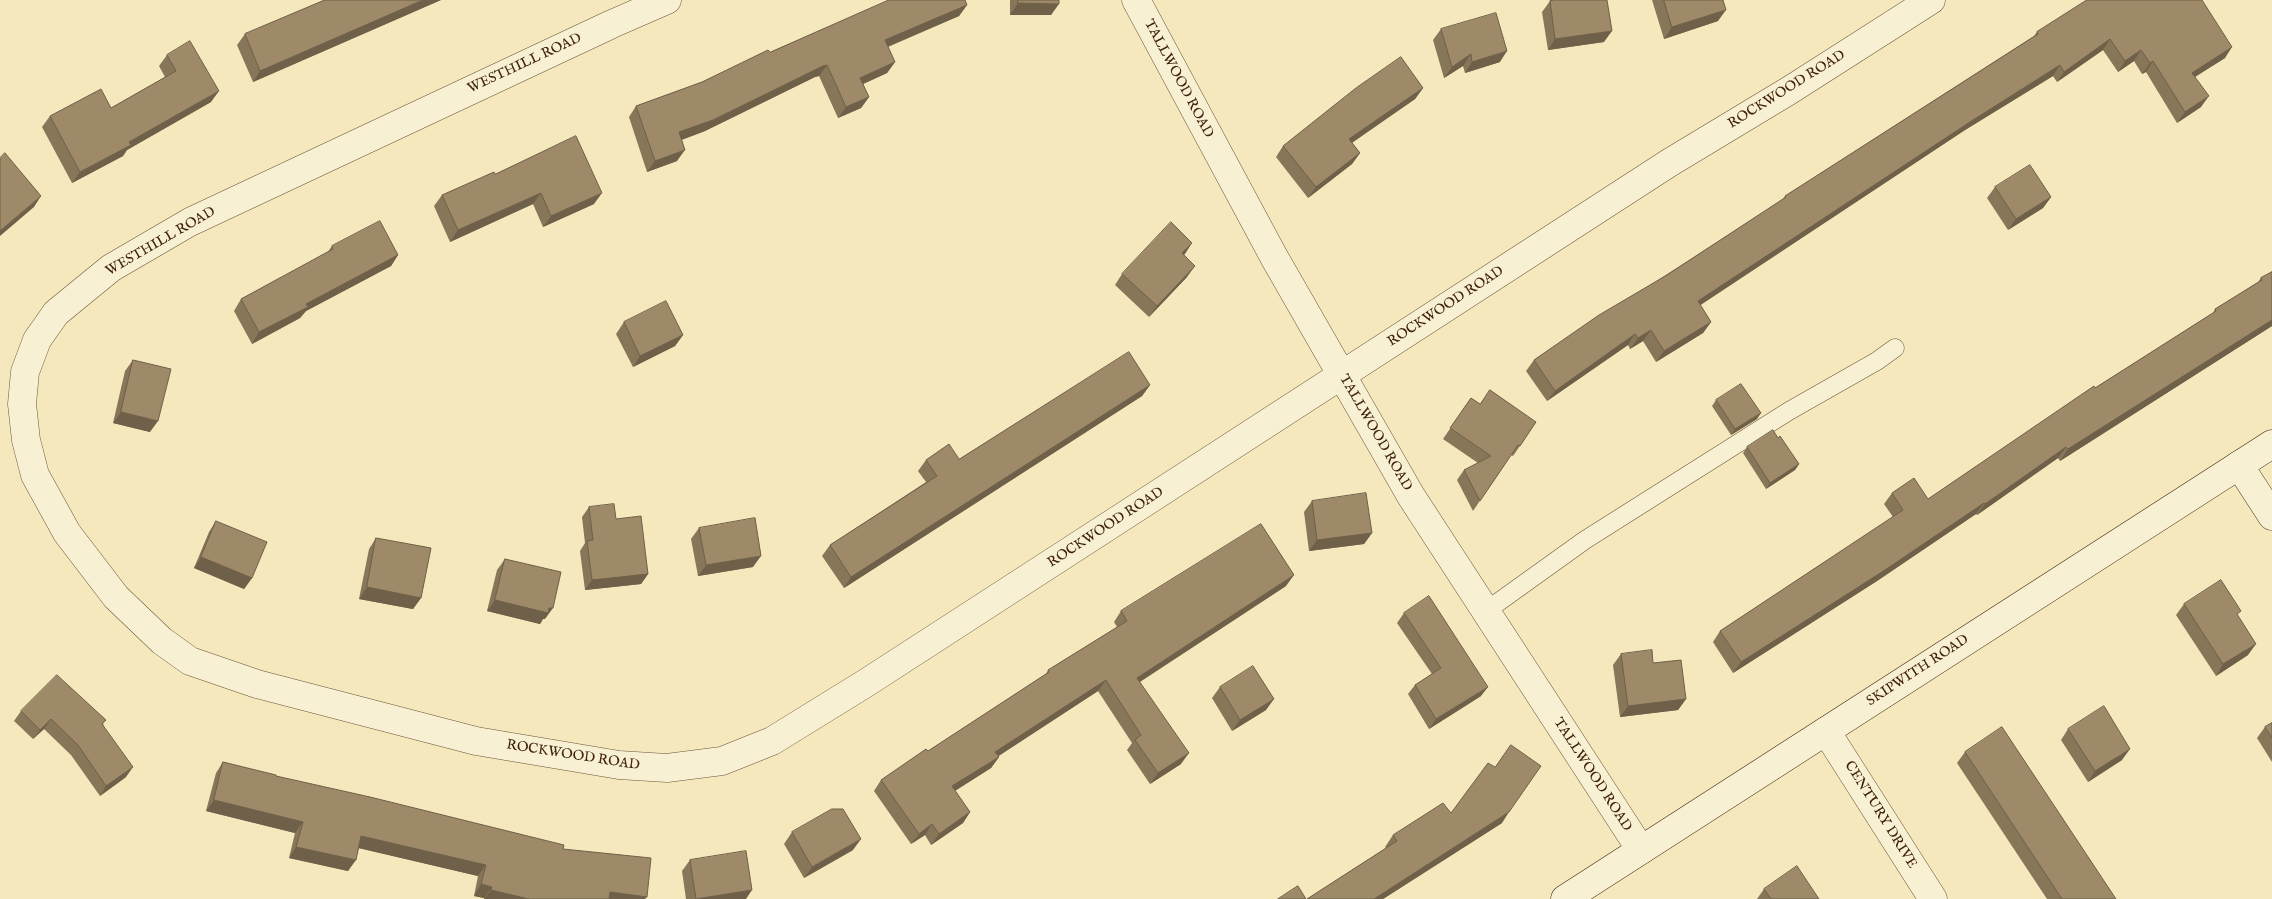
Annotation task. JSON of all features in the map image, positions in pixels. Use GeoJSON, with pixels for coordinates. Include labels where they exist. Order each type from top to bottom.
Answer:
{"type":"FeatureCollection","features":[{"type":"Feature","properties":{"kind":"street","name":"WESTHILL ROAD"},"geometry":{"type":"LineString","coordinates":[[205,667],[190,662],[162,641],[116,597],[67,533],[35,475],[25,431],[22,404],[25,372],[37,340],[56,313],[111,268],[190,222],[667,0]]}},
{"type":"Feature","properties":{"kind":"street","name":"TALLWOOD ROAD"},"geometry":{"type":"LineString","coordinates":[[1136,0],[1274,257],[1412,496],[1641,850]]}},
{"type":"Feature","properties":{"kind":"street","name":"ROCKWOOD ROAD"},"geometry":{"type":"LineString","coordinates":[[205,667],[257,684],[476,741],[619,766],[667,768],[722,761],[772,741],[866,683],[1669,163],[1790,90],[1931,0]]}},
{"type":"Feature","properties":{"kind":"street","name":"SKIPWITH ROAD"},"geometry":{"type":"LineString","coordinates":[[1565,899],[2272,444]]}},
{"type":"Feature","properties":{"kind":"street"},"geometry":{"type":"LineString","coordinates":[[2239,465],[2272,516]]}},
{"type":"Feature","properties":{"kind":"street","name":"CENTURY DRIVE"},"geometry":{"type":"LineString","coordinates":[[1826,731],[1934,899]]}},
{"type":"Feature","properties":{"kind":"lane"},"geometry":{"type":"LineString","coordinates":[[1486,611],[1585,540],[1789,412],[1896,348]]}},
{"type":"Feature","properties":{"kind":"building"},"geometry":{"type":"Polygon","coordinates":[[[325,0],[423,0],[260,71],[245,34],[325,0]]]}},
{"type":"Feature","properties":{"kind":"building"},"geometry":{"type":"Polygon","coordinates":[[[889,0],[965,0],[967,5],[885,40],[895,62],[860,78],[869,97],[846,107],[827,65],[823,66],[713,120],[679,132],[685,150],[655,161],[636,106],[702,82],[768,50],[770,52],[889,0]]]}},
{"type":"Feature","properties":{"kind":"building"},"geometry":{"type":"Polygon","coordinates":[[[1018,0],[1059,0],[1059,4],[1018,3],[1018,0]]]}},
{"type":"Feature","properties":{"kind":"building"},"geometry":{"type":"Polygon","coordinates":[[[1607,0],[1612,31],[1555,39],[1550,1],[1607,0]]]}},
{"type":"Feature","properties":{"kind":"building"},"geometry":{"type":"Polygon","coordinates":[[[1664,0],[1723,0],[1726,10],[1672,27],[1664,0]]]}},
{"type":"Feature","properties":{"kind":"building"},"geometry":{"type":"Polygon","coordinates":[[[2087,0],[2202,0],[2232,47],[2192,73],[2209,96],[2185,112],[2153,61],[2150,63],[2141,50],[2125,61],[2110,39],[2064,72],[2060,65],[1973,120],[1698,301],[1711,322],[1664,351],[1651,330],[1638,338],[1635,334],[1555,391],[1534,360],[1599,315],[1667,275],[1785,196],[2038,34],[2037,32],[2087,0]]]}},
{"type":"Feature","properties":{"kind":"building"},"geometry":{"type":"Polygon","coordinates":[[[1496,13],[1507,51],[1472,62],[1471,54],[1452,67],[1441,29],[1496,13]]]}},
{"type":"Feature","properties":{"kind":"building"},"geometry":{"type":"Polygon","coordinates":[[[190,41],[219,91],[129,142],[131,145],[80,172],[50,116],[101,89],[111,108],[176,71],[167,55],[190,41]]]}},
{"type":"Feature","properties":{"kind":"building"},"geometry":{"type":"Polygon","coordinates":[[[1401,57],[1423,88],[1349,139],[1360,153],[1316,187],[1283,146],[1356,88],[1401,57]]]}},
{"type":"Feature","properties":{"kind":"building"},"geometry":{"type":"Polygon","coordinates":[[[576,136],[602,193],[551,216],[541,193],[458,230],[442,195],[494,172],[495,174],[576,136]]]}},
{"type":"Feature","properties":{"kind":"building"},"geometry":{"type":"Polygon","coordinates":[[[5,153],[41,196],[0,231],[0,158],[5,153]]]}},
{"type":"Feature","properties":{"kind":"building"},"geometry":{"type":"Polygon","coordinates":[[[2030,165],[2051,197],[2016,219],[1995,187],[2030,165]]]}},
{"type":"Feature","properties":{"kind":"building"},"geometry":{"type":"Polygon","coordinates":[[[380,221],[398,255],[306,304],[308,307],[259,332],[241,299],[333,249],[332,246],[380,221]]]}},
{"type":"Feature","properties":{"kind":"building"},"geometry":{"type":"Polygon","coordinates":[[[1171,222],[1192,243],[1182,253],[1195,266],[1157,306],[1122,274],[1171,222]]]}},
{"type":"Feature","properties":{"kind":"building"},"geometry":{"type":"Polygon","coordinates":[[[2272,272],[2272,320],[2068,449],[2066,447],[1985,504],[1741,662],[1720,631],[1903,510],[1892,493],[1914,478],[1928,499],[2094,386],[2095,388],[2216,311],[2215,309],[2272,272]]]}},
{"type":"Feature","properties":{"kind":"building"},"geometry":{"type":"Polygon","coordinates":[[[666,301],[683,335],[640,356],[624,322],[666,301]]]}},
{"type":"Feature","properties":{"kind":"building"},"geometry":{"type":"Polygon","coordinates":[[[1129,352],[1150,385],[851,577],[830,545],[937,476],[926,460],[949,444],[959,459],[1129,352]]]}},
{"type":"Feature","properties":{"kind":"building"},"geometry":{"type":"Polygon","coordinates":[[[133,360],[171,369],[158,421],[121,412],[133,360]]]}},
{"type":"Feature","properties":{"kind":"building"},"geometry":{"type":"Polygon","coordinates":[[[1741,384],[1761,413],[1735,429],[1716,400],[1741,384]]]}},
{"type":"Feature","properties":{"kind":"building"},"geometry":{"type":"Polygon","coordinates":[[[1490,390],[1536,422],[1480,501],[1464,470],[1491,456],[1450,428],[1471,398],[1480,404],[1490,390]]]}},
{"type":"Feature","properties":{"kind":"building"},"geometry":{"type":"Polygon","coordinates":[[[1773,430],[1778,438],[1780,436],[1799,464],[1770,483],[1747,447],[1773,430]]]}},
{"type":"Feature","properties":{"kind":"building"},"geometry":{"type":"Polygon","coordinates":[[[1366,493],[1372,533],[1317,540],[1312,501],[1366,493]]]}},
{"type":"Feature","properties":{"kind":"building"},"geometry":{"type":"Polygon","coordinates":[[[614,504],[616,519],[641,516],[648,574],[592,580],[587,541],[593,540],[589,507],[614,504]]]}},
{"type":"Feature","properties":{"kind":"building"},"geometry":{"type":"Polygon","coordinates":[[[755,518],[761,556],[706,565],[699,528],[755,518]]]}},
{"type":"Feature","properties":{"kind":"building"},"geometry":{"type":"Polygon","coordinates":[[[216,521],[267,542],[252,578],[201,557],[216,521]]]}},
{"type":"Feature","properties":{"kind":"building"},"geometry":{"type":"Polygon","coordinates":[[[1261,524],[1294,575],[1137,678],[1189,753],[1158,773],[1135,740],[1141,735],[1106,680],[995,752],[999,757],[952,786],[970,812],[939,834],[932,824],[919,834],[881,780],[926,749],[928,751],[1049,672],[1048,670],[1127,621],[1121,611],[1261,524]]]}},
{"type":"Feature","properties":{"kind":"building"},"geometry":{"type":"Polygon","coordinates":[[[376,538],[431,548],[421,598],[367,587],[376,538]]]}},
{"type":"Feature","properties":{"kind":"building"},"geometry":{"type":"Polygon","coordinates":[[[505,559],[561,572],[553,608],[549,608],[548,613],[495,600],[505,559]]]}},
{"type":"Feature","properties":{"kind":"building"},"geometry":{"type":"Polygon","coordinates":[[[2221,580],[2241,611],[2237,614],[2256,644],[2223,664],[2184,604],[2221,580]]]}},
{"type":"Feature","properties":{"kind":"building"},"geometry":{"type":"Polygon","coordinates":[[[1429,596],[1488,687],[1436,719],[1415,685],[1441,668],[1404,613],[1429,596]]]}},
{"type":"Feature","properties":{"kind":"building"},"geometry":{"type":"Polygon","coordinates":[[[1652,650],[1653,663],[1681,660],[1686,699],[1628,706],[1621,654],[1652,650]]]}},
{"type":"Feature","properties":{"kind":"building"},"geometry":{"type":"Polygon","coordinates":[[[1253,666],[1274,699],[1240,720],[1220,687],[1253,666]]]}},
{"type":"Feature","properties":{"kind":"building"},"geometry":{"type":"Polygon","coordinates":[[[57,675],[106,720],[102,724],[133,767],[106,786],[78,745],[51,719],[40,730],[21,711],[57,675]]]}},
{"type":"Feature","properties":{"kind":"building"},"geometry":{"type":"Polygon","coordinates":[[[2104,706],[2130,749],[2095,771],[2068,729],[2104,706]]]}},
{"type":"Feature","properties":{"kind":"building"},"geometry":{"type":"Polygon","coordinates":[[[2272,723],[2272,738],[2265,727],[2272,723]]]}},
{"type":"Feature","properties":{"kind":"building"},"geometry":{"type":"Polygon","coordinates":[[[2002,727],[2116,899],[2062,899],[1965,752],[2002,727]]]}},
{"type":"Feature","properties":{"kind":"building"},"geometry":{"type":"Polygon","coordinates":[[[1511,745],[1541,766],[1509,812],[1374,899],[1307,899],[1397,841],[1393,835],[1443,803],[1451,813],[1488,763],[1495,767],[1511,745]]]}},
{"type":"Feature","properties":{"kind":"building"},"geometry":{"type":"Polygon","coordinates":[[[223,762],[564,845],[563,849],[651,858],[647,897],[610,892],[609,899],[529,899],[491,890],[492,887],[481,884],[486,865],[361,836],[356,860],[296,847],[303,822],[214,800],[223,762]]]}},
{"type":"Feature","properties":{"kind":"building"},"geometry":{"type":"Polygon","coordinates":[[[832,809],[843,809],[861,839],[812,867],[792,832],[832,809]]]}},
{"type":"Feature","properties":{"kind":"building"},"geometry":{"type":"Polygon","coordinates":[[[746,851],[752,890],[696,899],[690,860],[746,851]]]}},
{"type":"Feature","properties":{"kind":"building"},"geometry":{"type":"Polygon","coordinates":[[[1797,866],[1819,899],[1771,899],[1764,889],[1797,866]]]}},
{"type":"Feature","properties":{"kind":"building"},"geometry":{"type":"Polygon","coordinates":[[[1298,886],[1306,899],[1278,899],[1298,886]]]}}]}
